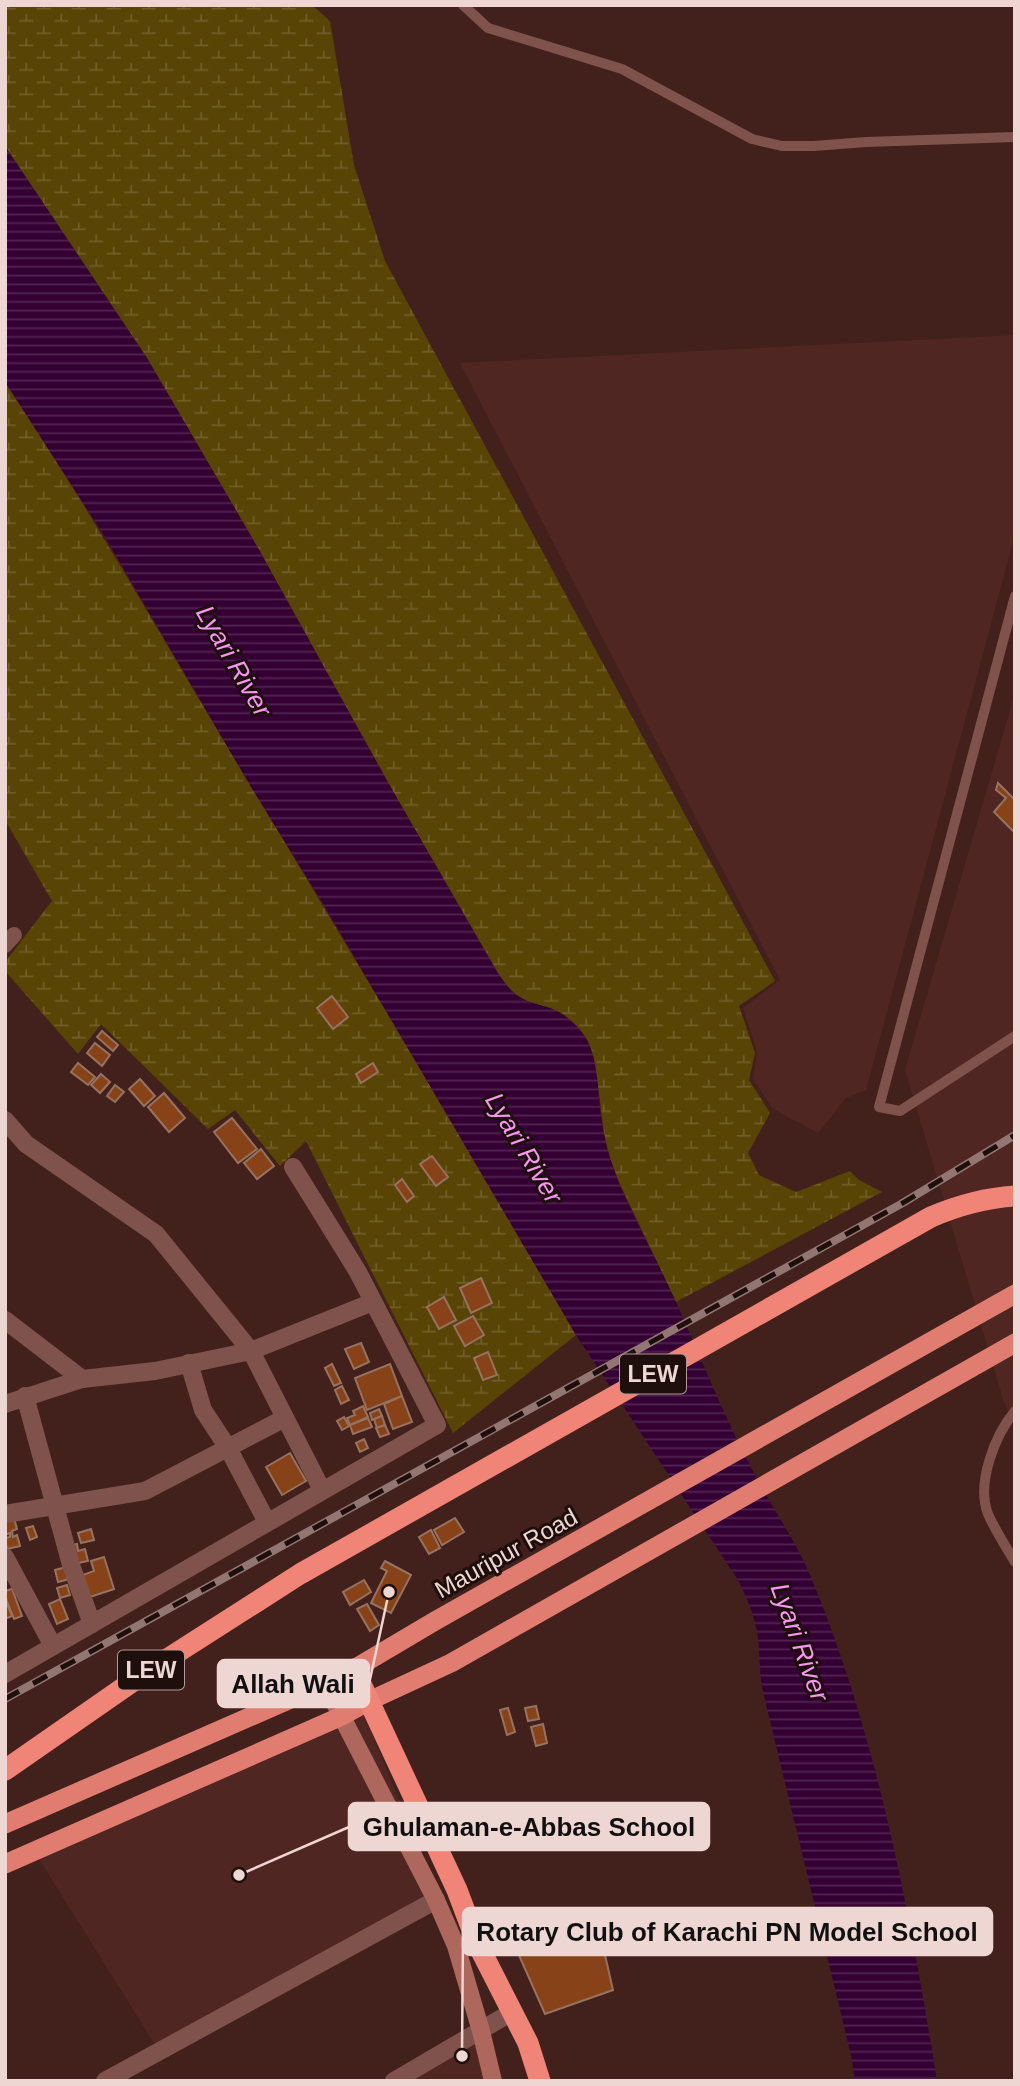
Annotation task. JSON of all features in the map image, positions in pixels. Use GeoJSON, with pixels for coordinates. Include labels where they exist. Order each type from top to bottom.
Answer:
{"type":"FeatureCollection","features":[{"type":"Feature","properties":{"kind":"highway","name":"LEW"},"geometry":{"type":"LineString","coordinates":[[5,1769],[139,1677],[300,1574],[931,1217],[959,1205],[989,1197],[1015,1196]]}},
{"type":"Feature","properties":{"kind":"highway","name":"Mauripur Road"},"geometry":{"type":"LineString","coordinates":[[5,1824],[354,1669],[1015,1294]]}},
{"type":"Feature","properties":{"kind":"highway"},"geometry":{"type":"LineString","coordinates":[[5,1864],[342,1716],[451,1663],[1014,1343]]}},
{"type":"Feature","properties":{"kind":"highway"},"geometry":{"type":"LineString","coordinates":[[354,1669],[457,1890],[477,1943],[528,2043],[540,2081]]}},
{"type":"Feature","properties":{"kind":"main road"},"geometry":{"type":"LineString","coordinates":[[325,1684],[436,1900],[456,1945],[493,2081]]}},
{"type":"Feature","properties":{"kind":"street"},"geometry":{"type":"LineString","coordinates":[[5,1120],[26,1144],[156,1234],[251,1351],[321,1490]]}},
{"type":"Feature","properties":{"kind":"street"},"geometry":{"type":"LineString","coordinates":[[5,1674],[437,1425],[358,1272],[293,1167]]}},
{"type":"Feature","properties":{"kind":"street"},"geometry":{"type":"LineString","coordinates":[[5,1405],[25,1396],[82,1379],[155,1371],[251,1351],[373,1302]]}},
{"type":"Feature","properties":{"kind":"street"},"geometry":{"type":"LineString","coordinates":[[5,1320],[82,1379]]}},
{"type":"Feature","properties":{"kind":"street"},"geometry":{"type":"LineString","coordinates":[[189,1363],[203,1410],[228,1448],[267,1522]]}},
{"type":"Feature","properties":{"kind":"street"},"geometry":{"type":"LineString","coordinates":[[25,1396],[71,1565],[92,1623]]}},
{"type":"Feature","properties":{"kind":"street"},"geometry":{"type":"LineString","coordinates":[[5,1514],[145,1492],[285,1418]]}},
{"type":"Feature","properties":{"kind":"street"},"geometry":{"type":"LineString","coordinates":[[5,1557],[53,1646]]}},
{"type":"Feature","properties":{"kind":"street"},"geometry":{"type":"LineString","coordinates":[[104,2081],[436,1900]]}},
{"type":"Feature","properties":{"kind":"street"},"geometry":{"type":"LineString","coordinates":[[394,2081],[512,2012]]}},
{"type":"Feature","properties":{"kind":"lane"},"geometry":{"type":"LineString","coordinates":[[463,5],[488,28],[622,69],[752,139],[782,146],[814,146],[1015,137]]}},
{"type":"Feature","properties":{"kind":"lane"},"geometry":{"type":"LineString","coordinates":[[1015,596],[879,1107],[900,1111],[1015,1036]]}},
{"type":"Feature","properties":{"kind":"lane"},"geometry":{"type":"LineString","coordinates":[[1015,1411],[995,1444],[984,1477],[987,1512],[1015,1562]]}},
{"type":"Feature","properties":{"kind":"shaded area"},"geometry":{"type":"Polygon","coordinates":[[[1015,335],[1015,534],[866,1090],[846,1098],[818,1133],[773,1109],[753,1079],[757,1051],[743,1008],[780,980],[460,363],[1015,335]]]}},
{"type":"Feature","properties":{"kind":"shaded area"},"geometry":{"type":"Polygon","coordinates":[[[1015,693],[1015,1425],[1004,1402],[905,1070],[1015,693]]]}},
{"type":"Feature","properties":{"kind":"shaded area"},"geometry":{"type":"Polygon","coordinates":[[[364,1714],[439,1898],[159,2051],[34,1851],[364,1714]]]}},
{"type":"Feature","properties":{"kind":"shaded area"},"geometry":{"type":"Polygon","coordinates":[[[481,2031],[493,2081],[394,2081],[481,2031]]]}},
{"type":"Feature","properties":{"kind":"green space"},"geometry":{"type":"Polygon","coordinates":[[[5,5],[312,5],[330,21],[354,165],[385,261],[775,981],[739,1006],[755,1053],[749,1080],[770,1113],[748,1153],[759,1175],[796,1192],[850,1171],[859,1180],[882,1192],[676,1302],[619,1182],[606,1148],[597,1078],[522,999],[510,990],[499,975],[258,548],[147,358],[5,146],[5,5]]]}},
{"type":"Feature","properties":{"kind":"green space"},"geometry":{"type":"Polygon","coordinates":[[[5,382],[131,583],[576,1335],[453,1433],[306,1141],[280,1166],[235,1110],[208,1129],[101,1024],[78,1054],[5,971],[5,962],[52,901],[5,820],[5,382]]]}},
{"type":"Feature","properties":{"kind":"water","name":"Lyari River"},"geometry":{"type":"Polygon","coordinates":[[[5,146],[147,358],[258,548],[499,975],[520,997],[565,1016],[579,1029],[589,1044],[596,1069],[604,1133],[618,1181],[744,1454],[807,1568],[836,1642],[874,1765],[889,1828],[937,2081],[855,2081],[763,1692],[757,1630],[738,1580],[576,1335],[105,537],[5,382],[5,146]]]}},
{"type":"Feature","properties":{"kind":"building"},"geometry":{"type":"Polygon","coordinates":[[[998,783],[1015,800],[1015,833],[994,812],[1006,798],[996,790],[998,783]]]}},
{"type":"Feature","properties":{"kind":"building"},"geometry":{"type":"Polygon","coordinates":[[[332,996],[348,1017],[333,1029],[317,1008],[332,996]]]}},
{"type":"Feature","properties":{"kind":"building"},"geometry":{"type":"Polygon","coordinates":[[[102,1031],[118,1045],[113,1051],[97,1037],[102,1031]]]}},
{"type":"Feature","properties":{"kind":"building"},"geometry":{"type":"Polygon","coordinates":[[[95,1043],[110,1055],[102,1066],[87,1053],[95,1043]]]}},
{"type":"Feature","properties":{"kind":"building"},"geometry":{"type":"Polygon","coordinates":[[[78,1063],[95,1077],[88,1085],[71,1072],[78,1063]]]}},
{"type":"Feature","properties":{"kind":"building"},"geometry":{"type":"Polygon","coordinates":[[[373,1063],[378,1072],[361,1083],[356,1074],[373,1063]]]}},
{"type":"Feature","properties":{"kind":"building"},"geometry":{"type":"Polygon","coordinates":[[[101,1074],[110,1082],[100,1093],[91,1085],[101,1074]]]}},
{"type":"Feature","properties":{"kind":"building"},"geometry":{"type":"Polygon","coordinates":[[[140,1079],[155,1096],[144,1106],[129,1089],[140,1079]]]}},
{"type":"Feature","properties":{"kind":"building"},"geometry":{"type":"Polygon","coordinates":[[[115,1085],[124,1092],[115,1102],[107,1096],[115,1085]]]}},
{"type":"Feature","properties":{"kind":"building"},"geometry":{"type":"Polygon","coordinates":[[[164,1093],[185,1118],[169,1132],[148,1107],[164,1093]]]}},
{"type":"Feature","properties":{"kind":"building"},"geometry":{"type":"Polygon","coordinates":[[[232,1118],[257,1149],[238,1163],[214,1132],[232,1118]]]}},
{"type":"Feature","properties":{"kind":"building"},"geometry":{"type":"Polygon","coordinates":[[[261,1149],[274,1166],[257,1179],[244,1163],[261,1149]]]}},
{"type":"Feature","properties":{"kind":"building"},"geometry":{"type":"Polygon","coordinates":[[[432,1156],[448,1177],[436,1186],[420,1164],[432,1156]]]}},
{"type":"Feature","properties":{"kind":"building"},"geometry":{"type":"Polygon","coordinates":[[[402,1179],[414,1196],[407,1202],[395,1185],[402,1179]]]}},
{"type":"Feature","properties":{"kind":"building"},"geometry":{"type":"Polygon","coordinates":[[[481,1278],[492,1303],[471,1313],[460,1288],[481,1278]]]}},
{"type":"Feature","properties":{"kind":"building"},"geometry":{"type":"Polygon","coordinates":[[[444,1297],[456,1320],[439,1329],[427,1307],[444,1297]]]}},
{"type":"Feature","properties":{"kind":"building"},"geometry":{"type":"Polygon","coordinates":[[[473,1316],[484,1335],[465,1346],[454,1326],[473,1316]]]}},
{"type":"Feature","properties":{"kind":"building"},"geometry":{"type":"Polygon","coordinates":[[[361,1343],[369,1362],[354,1369],[345,1349],[361,1343]]]}},
{"type":"Feature","properties":{"kind":"building"},"geometry":{"type":"Polygon","coordinates":[[[488,1352],[497,1375],[483,1380],[474,1358],[488,1352]]]}},
{"type":"Feature","properties":{"kind":"building"},"geometry":{"type":"Polygon","coordinates":[[[332,1364],[341,1383],[334,1386],[325,1368],[332,1364]]]}},
{"type":"Feature","properties":{"kind":"building"},"geometry":{"type":"Polygon","coordinates":[[[390,1364],[402,1396],[367,1410],[355,1378],[390,1364]]]}},
{"type":"Feature","properties":{"kind":"building"},"geometry":{"type":"Polygon","coordinates":[[[342,1386],[349,1400],[341,1404],[335,1390],[342,1386]]]}},
{"type":"Feature","properties":{"kind":"building"},"geometry":{"type":"Polygon","coordinates":[[[402,1396],[412,1422],[393,1429],[384,1404],[402,1396]]]}},
{"type":"Feature","properties":{"kind":"building"},"geometry":{"type":"Polygon","coordinates":[[[363,1406],[368,1417],[350,1425],[347,1418],[355,1415],[353,1411],[363,1406]]]}},
{"type":"Feature","properties":{"kind":"building"},"geometry":{"type":"Polygon","coordinates":[[[379,1409],[382,1416],[372,1420],[370,1413],[379,1409]]]}},
{"type":"Feature","properties":{"kind":"building"},"geometry":{"type":"Polygon","coordinates":[[[382,1416],[385,1425],[377,1428],[374,1419],[382,1416]]]}},
{"type":"Feature","properties":{"kind":"building"},"geometry":{"type":"Polygon","coordinates":[[[344,1417],[349,1426],[342,1430],[337,1421],[344,1417]]]}},
{"type":"Feature","properties":{"kind":"building"},"geometry":{"type":"Polygon","coordinates":[[[368,1418],[372,1427],[353,1434],[350,1425],[368,1418]]]}},
{"type":"Feature","properties":{"kind":"building"},"geometry":{"type":"Polygon","coordinates":[[[385,1425],[389,1434],[380,1437],[376,1428],[385,1425]]]}},
{"type":"Feature","properties":{"kind":"building"},"geometry":{"type":"Polygon","coordinates":[[[364,1439],[368,1448],[360,1452],[356,1443],[364,1439]]]}},
{"type":"Feature","properties":{"kind":"building"},"geometry":{"type":"Polygon","coordinates":[[[290,1453],[306,1481],[282,1495],[266,1467],[290,1453]]]}},
{"type":"Feature","properties":{"kind":"building"},"geometry":{"type":"Polygon","coordinates":[[[14,1518],[17,1529],[12,1531],[13,1537],[17,1535],[20,1546],[7,1549],[5,1538],[10,1537],[10,1533],[5,1535],[5,1520],[14,1518]]]}},
{"type":"Feature","properties":{"kind":"building"},"geometry":{"type":"Polygon","coordinates":[[[455,1518],[464,1532],[442,1545],[434,1530],[455,1518]]]}},
{"type":"Feature","properties":{"kind":"building"},"geometry":{"type":"Polygon","coordinates":[[[33,1526],[37,1537],[30,1540],[26,1528],[33,1526]]]}},
{"type":"Feature","properties":{"kind":"building"},"geometry":{"type":"Polygon","coordinates":[[[91,1529],[94,1540],[81,1543],[78,1533],[91,1529]]]}},
{"type":"Feature","properties":{"kind":"building"},"geometry":{"type":"Polygon","coordinates":[[[431,1530],[440,1548],[429,1554],[419,1537],[431,1530]]]}},
{"type":"Feature","properties":{"kind":"building"},"geometry":{"type":"Polygon","coordinates":[[[77,1544],[78,1551],[85,1549],[88,1561],[73,1564],[73,1545],[77,1544]]]}},
{"type":"Feature","properties":{"kind":"building"},"geometry":{"type":"Polygon","coordinates":[[[104,1557],[114,1589],[87,1598],[80,1576],[94,1571],[91,1561],[104,1557]]]}},
{"type":"Feature","properties":{"kind":"building"},"geometry":{"type":"Polygon","coordinates":[[[385,1561],[411,1575],[391,1613],[371,1603],[387,1571],[381,1568],[385,1561]]]}},
{"type":"Feature","properties":{"kind":"building"},"geometry":{"type":"Polygon","coordinates":[[[70,1566],[73,1578],[58,1582],[55,1570],[70,1566]]]}},
{"type":"Feature","properties":{"kind":"building"},"geometry":{"type":"Polygon","coordinates":[[[364,1580],[371,1592],[350,1605],[343,1592],[364,1580]]]}},
{"type":"Feature","properties":{"kind":"building"},"geometry":{"type":"Polygon","coordinates":[[[67,1585],[70,1595],[60,1598],[57,1588],[67,1585]]]}},
{"type":"Feature","properties":{"kind":"building"},"geometry":{"type":"Polygon","coordinates":[[[12,1589],[22,1616],[14,1619],[5,1596],[5,1591],[12,1589]]]}},
{"type":"Feature","properties":{"kind":"building"},"geometry":{"type":"Polygon","coordinates":[[[5,1599],[12,1616],[5,1619],[5,1599]]]}},
{"type":"Feature","properties":{"kind":"building"},"geometry":{"type":"Polygon","coordinates":[[[60,1599],[68,1619],[57,1624],[49,1604],[60,1599]]]}},
{"type":"Feature","properties":{"kind":"building"},"geometry":{"type":"Polygon","coordinates":[[[367,1604],[379,1625],[370,1631],[357,1609],[367,1604]]]}},
{"type":"Feature","properties":{"kind":"building"},"geometry":{"type":"Polygon","coordinates":[[[536,1706],[539,1719],[528,1721],[525,1708],[536,1706]]]}},
{"type":"Feature","properties":{"kind":"building"},"geometry":{"type":"Polygon","coordinates":[[[508,1708],[515,1732],[507,1735],[500,1710],[508,1708]]]}},
{"type":"Feature","properties":{"kind":"building"},"geometry":{"type":"Polygon","coordinates":[[[543,1724],[547,1743],[536,1746],[531,1727],[543,1724]]]}},
{"type":"Feature","properties":{"kind":"building"},"geometry":{"type":"Polygon","coordinates":[[[597,1920],[613,1990],[545,2014],[518,1953],[532,1940],[597,1920]]]}},
{"type":"Feature","properties":{"kind":"railway"},"geometry":{"type":"LineString","coordinates":[[5,1699],[901,1204],[1015,1135]]}},
{"type":"Feature","properties":{"kind":"place","name":"Allah Wali"},"geometry":{"type":"Point","coordinates":[389,1592]}},
{"type":"Feature","properties":{"kind":"place","name":"Ghulaman-e-Abbas School"},"geometry":{"type":"Point","coordinates":[239,1875]}},
{"type":"Feature","properties":{"kind":"place","name":"Rotary Club of Karachi PN Model School"},"geometry":{"type":"Point","coordinates":[462,2056]}}]}
